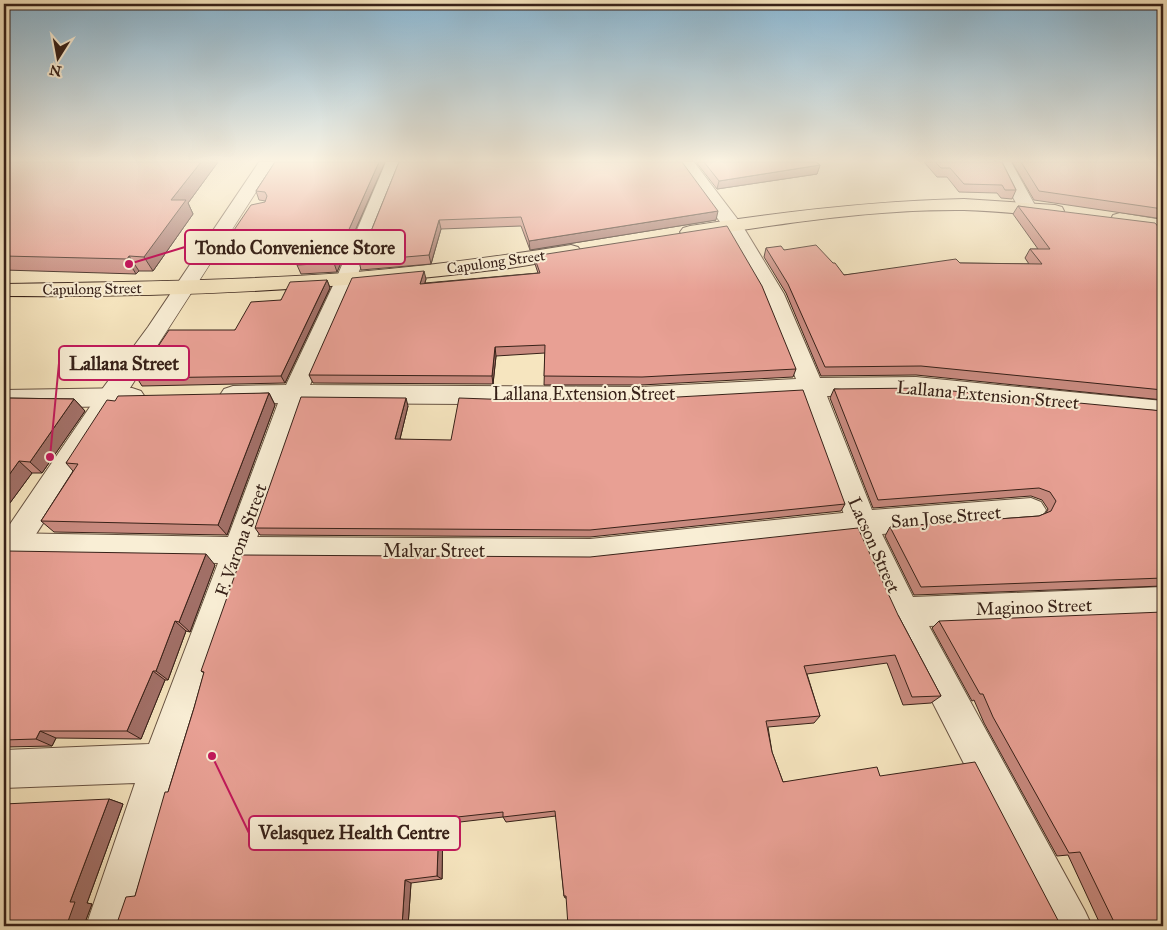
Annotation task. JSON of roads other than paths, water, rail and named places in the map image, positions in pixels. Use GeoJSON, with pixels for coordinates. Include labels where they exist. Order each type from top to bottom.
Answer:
{"type":"FeatureCollection","features":[{"type":"Feature","properties":{"kind":"main road"},"geometry":{"type":"LineString","coordinates":[[674,235],[732,225],[860,209],[909,205]]}},
{"type":"Feature","properties":{"kind":"main road"},"geometry":{"type":"LineString","coordinates":[[998,205],[1072,213]]}},
{"type":"Feature","properties":{"kind":"main road"},"geometry":{"type":"LineString","coordinates":[[1099,216],[1161,228]]}},
{"type":"Feature","properties":{"kind":"main road","name":"Capulong Street"},"geometry":{"type":"LineString","coordinates":[[4,290],[183,288],[346,279],[469,267],[586,249]]}},
{"type":"Feature","properties":{"kind":"street","name":"F. Varona Street"},"geometry":{"type":"LineString","coordinates":[[108,926],[161,763],[294,394],[346,279],[371,205]]}},
{"type":"Feature","properties":{"kind":"street","name":"Lacson Street"},"geometry":{"type":"LineString","coordinates":[[717,205],[732,225],[773,294],[812,387],[862,523],[904,612],[1070,926]]}},
{"type":"Feature","properties":{"kind":"street"},"geometry":{"type":"LineString","coordinates":[[6,550],[156,332],[238,206],[260,206]]}},
{"type":"Feature","properties":{"kind":"street","name":"Lallana Extension Street"},"geometry":{"type":"LineString","coordinates":[[206,396],[294,394],[640,396],[812,387],[916,386],[1163,410]]}},
{"type":"Feature","properties":{"kind":"street"},"geometry":{"type":"LineString","coordinates":[[4,399],[158,397]]}},
{"type":"Feature","properties":{"kind":"street","name":"San Jose Street"},"geometry":{"type":"LineString","coordinates":[[862,523],[1031,510]]}},
{"type":"Feature","properties":{"kind":"street","name":"Malvar Street"},"geometry":{"type":"LineString","coordinates":[[6,550],[590,552],[862,523]]}},
{"type":"Feature","properties":{"kind":"street","name":"Maginoo Street"},"geometry":{"type":"LineString","coordinates":[[904,612],[1163,602]]}},
{"type":"Feature","properties":{"kind":"street"},"geometry":{"type":"LineString","coordinates":[[4,769],[161,763]]}},
{"type":"Feature","properties":{"kind":"place","name":"Tondo Convenience Store"},"geometry":{"type":"Point","coordinates":[129,264]}},
{"type":"Feature","properties":{"kind":"place","name":"Lallana Street"},"geometry":{"type":"Point","coordinates":[50,457]}},
{"type":"Feature","properties":{"kind":"place","name":"Velasquez Health Centre"},"geometry":{"type":"Point","coordinates":[212,756]}}]}
